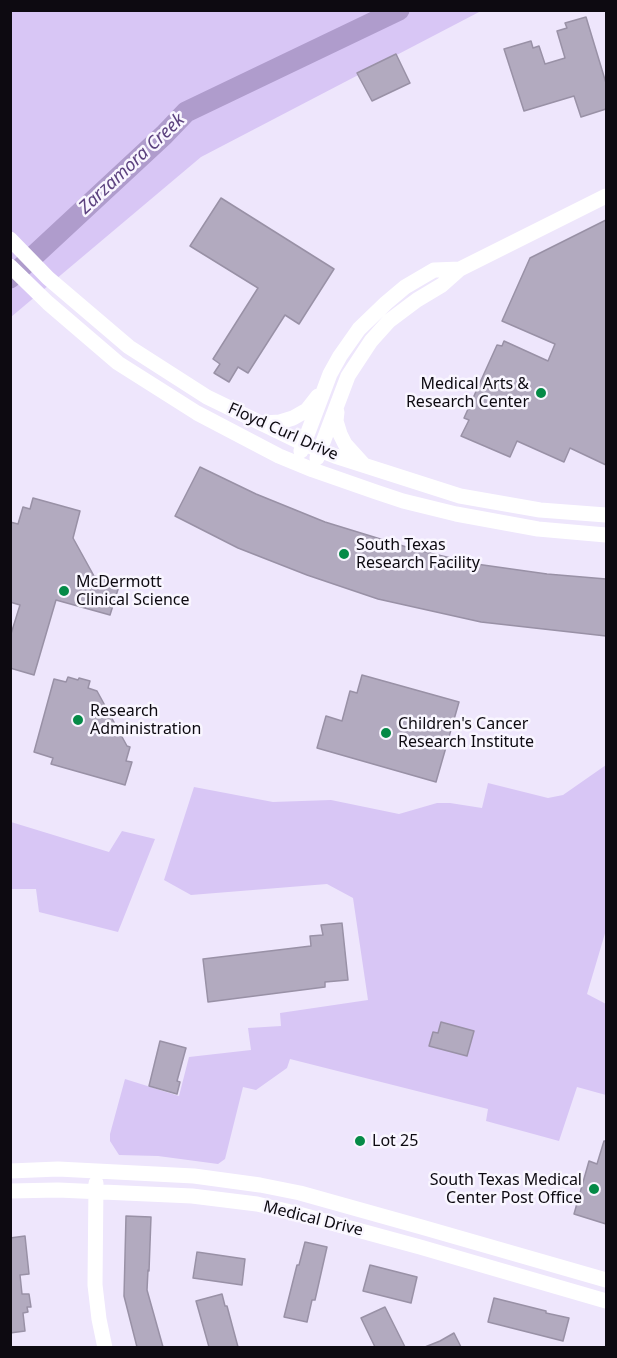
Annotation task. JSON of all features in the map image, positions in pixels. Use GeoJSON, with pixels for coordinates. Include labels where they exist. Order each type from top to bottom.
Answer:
{"type":"FeatureCollection","features":[{"type":"Feature","properties":{"kind":"street"},"geometry":{"type":"LineString","coordinates":[[313,470],[348,376],[382,328],[403,309],[442,285],[460,269],[606,196]]}},
{"type":"Feature","properties":{"kind":"street","name":"Floyd Curl Drive"},"geometry":{"type":"LineString","coordinates":[[13,242],[48,278],[129,347],[207,397],[304,444],[460,496],[540,510],[606,515]]}},
{"type":"Feature","properties":{"kind":"street","name":"Floyd Curl Drive"},"geometry":{"type":"LineString","coordinates":[[10,266],[54,308],[118,363],[197,413],[296,463],[403,501],[456,514],[538,529],[606,535]]}},
{"type":"Feature","properties":{"kind":"street"},"geometry":{"type":"LineString","coordinates":[[296,463],[330,374],[359,329],[405,286],[434,270],[460,269]]}},
{"type":"Feature","properties":{"kind":"street"},"geometry":{"type":"LineString","coordinates":[[54,308],[66,293]]}},
{"type":"Feature","properties":{"kind":"street"},"geometry":{"type":"LineString","coordinates":[[262,423],[280,422],[293,418],[307,410],[326,387]]}},
{"type":"Feature","properties":{"kind":"street"},"geometry":{"type":"LineString","coordinates":[[337,406],[336,421],[340,434],[345,444],[364,465]]}},
{"type":"Feature","properties":{"kind":"street","name":"Medical Drive"},"geometry":{"type":"LineString","coordinates":[[10,1171],[58,1169],[194,1176],[270,1187],[300,1193],[606,1280]]}},
{"type":"Feature","properties":{"kind":"street"},"geometry":{"type":"LineString","coordinates":[[97,1171],[95,1286],[105,1347]]}},
{"type":"Feature","properties":{"kind":"street","name":"Medical Drive"},"geometry":{"type":"LineString","coordinates":[[10,1191],[96,1191],[192,1196],[256,1204],[420,1247],[606,1301]]}},
{"type":"Feature","properties":{"kind":"shaded area"},"geometry":{"type":"Polygon","coordinates":[[[11,11],[481,11],[201,157],[11,317],[11,11]]]}},
{"type":"Feature","properties":{"kind":"shaded area"},"geometry":{"type":"Polygon","coordinates":[[[606,765],[606,930],[587,994],[606,1004],[606,1095],[577,1087],[559,1141],[486,1121],[488,1109],[290,1059],[287,1068],[256,1090],[243,1087],[225,1159],[218,1164],[158,1156],[119,1155],[110,1141],[110,1134],[125,1079],[179,1096],[189,1057],[251,1050],[248,1028],[281,1026],[280,1013],[368,1000],[353,898],[327,884],[191,895],[164,880],[194,787],[273,802],[331,800],[399,814],[437,803],[482,808],[488,783],[548,798],[563,795],[606,765]]]}},
{"type":"Feature","properties":{"kind":"shaded area"},"geometry":{"type":"Polygon","coordinates":[[[11,822],[109,852],[122,831],[155,839],[118,932],[39,912],[36,889],[11,889],[11,822]]]}},
{"type":"Feature","properties":{"kind":"building"},"geometry":{"type":"Polygon","coordinates":[[[586,17],[606,83],[606,109],[581,117],[574,96],[524,111],[504,49],[531,41],[533,48],[539,46],[545,64],[565,58],[557,31],[567,28],[565,23],[586,17]]]}},
{"type":"Feature","properties":{"kind":"building"},"geometry":{"type":"Polygon","coordinates":[[[396,54],[410,83],[372,101],[357,73],[396,54]]]}},
{"type":"Feature","properties":{"kind":"building"},"geometry":{"type":"Polygon","coordinates":[[[221,198],[334,269],[299,324],[285,315],[248,373],[238,367],[229,382],[214,373],[220,364],[213,359],[258,288],[190,246],[221,198]]]}},
{"type":"Feature","properties":{"kind":"building"},"geometry":{"type":"Polygon","coordinates":[[[606,220],[606,465],[570,448],[564,462],[517,441],[510,457],[461,436],[469,420],[464,418],[497,345],[502,346],[504,341],[548,361],[555,344],[502,321],[530,258],[606,220]]]}},
{"type":"Feature","properties":{"kind":"building","name":"South Texas Research Facility"},"geometry":{"type":"Polygon","coordinates":[[[200,467],[256,494],[325,522],[413,549],[476,564],[606,579],[606,636],[481,622],[378,599],[238,548],[175,516],[200,467]]]}},
{"type":"Feature","properties":{"kind":"building","name":"McDermott Clinical Science"},"geometry":{"type":"Polygon","coordinates":[[[33,498],[80,511],[73,538],[94,576],[120,583],[110,615],[56,600],[34,675],[10,668],[10,637],[20,605],[10,602],[10,522],[18,524],[23,507],[30,509],[33,498]]]}},
{"type":"Feature","properties":{"kind":"building","name":"Children's Cancer Research Institute"},"geometry":{"type":"Polygon","coordinates":[[[362,675],[459,702],[436,782],[317,748],[326,716],[342,721],[350,691],[357,693],[362,675]]]}},
{"type":"Feature","properties":{"kind":"building","name":"Research Administration"},"geometry":{"type":"Polygon","coordinates":[[[68,677],[90,681],[88,688],[97,691],[127,746],[130,747],[126,761],[132,762],[125,785],[51,764],[53,758],[34,752],[54,679],[66,682],[68,677]]]}},
{"type":"Feature","properties":{"kind":"building"},"geometry":{"type":"Polygon","coordinates":[[[342,923],[348,980],[325,982],[325,987],[208,1002],[203,959],[311,946],[310,936],[323,935],[321,925],[342,923]]]}},
{"type":"Feature","properties":{"kind":"building"},"geometry":{"type":"Polygon","coordinates":[[[441,1022],[474,1031],[467,1056],[429,1046],[433,1032],[438,1033],[441,1022]]]}},
{"type":"Feature","properties":{"kind":"building"},"geometry":{"type":"Polygon","coordinates":[[[160,1041],[186,1048],[177,1081],[180,1082],[177,1094],[149,1086],[160,1041]]]}},
{"type":"Feature","properties":{"kind":"building","name":"South Texas Medical Center Post Office"},"geometry":{"type":"Polygon","coordinates":[[[604,1141],[606,1141],[606,1224],[574,1214],[589,1161],[597,1164],[604,1141]]]}},
{"type":"Feature","properties":{"kind":"building"},"geometry":{"type":"Polygon","coordinates":[[[126,1216],[151,1217],[147,1290],[163,1347],[137,1347],[124,1296],[126,1216]]]}},
{"type":"Feature","properties":{"kind":"building"},"geometry":{"type":"Polygon","coordinates":[[[25,1236],[29,1274],[20,1275],[22,1294],[29,1294],[31,1307],[27,1307],[28,1312],[23,1313],[25,1331],[10,1333],[10,1238],[25,1236]]]}},
{"type":"Feature","properties":{"kind":"building"},"geometry":{"type":"Polygon","coordinates":[[[305,1242],[327,1247],[315,1300],[312,1300],[307,1322],[284,1317],[305,1242]]]}},
{"type":"Feature","properties":{"kind":"building"},"geometry":{"type":"Polygon","coordinates":[[[197,1252],[245,1259],[242,1285],[193,1278],[197,1252]]]}},
{"type":"Feature","properties":{"kind":"building"},"geometry":{"type":"Polygon","coordinates":[[[370,1265],[417,1277],[411,1303],[363,1291],[370,1265]]]}},
{"type":"Feature","properties":{"kind":"building"},"geometry":{"type":"Polygon","coordinates":[[[222,1294],[238,1347],[209,1347],[196,1301],[222,1294]]]}},
{"type":"Feature","properties":{"kind":"building"},"geometry":{"type":"Polygon","coordinates":[[[494,1298],[569,1318],[563,1341],[488,1322],[494,1298]]]}},
{"type":"Feature","properties":{"kind":"building"},"geometry":{"type":"Polygon","coordinates":[[[385,1307],[405,1347],[375,1347],[361,1318],[385,1307]]]}},
{"type":"Feature","properties":{"kind":"building"},"geometry":{"type":"Polygon","coordinates":[[[454,1333],[461,1347],[425,1347],[440,1341],[454,1333]]]}},
{"type":"Feature","properties":{"kind":"waterway","name":"Zarzamora Creek"},"geometry":{"type":"LineString","coordinates":[[10,278],[186,112],[399,10]]}},
{"type":"Feature","properties":{"kind":"place","name":"Medical Arts & Research Center"},"geometry":{"type":"Point","coordinates":[541,393]}},
{"type":"Feature","properties":{"kind":"place","name":"South Texas Research Facility"},"geometry":{"type":"Point","coordinates":[344,554]}},
{"type":"Feature","properties":{"kind":"place","name":"McDermott Clinical Science"},"geometry":{"type":"Point","coordinates":[64,591]}},
{"type":"Feature","properties":{"kind":"place","name":"Research Administration"},"geometry":{"type":"Point","coordinates":[78,720]}},
{"type":"Feature","properties":{"kind":"place","name":"Children's Cancer Research Institute"},"geometry":{"type":"Point","coordinates":[386,733]}},
{"type":"Feature","properties":{"kind":"place","name":"Lot 25"},"geometry":{"type":"Point","coordinates":[360,1141]}},
{"type":"Feature","properties":{"kind":"place","name":"South Texas Medical Center Post Office"},"geometry":{"type":"Point","coordinates":[594,1189]}}]}
